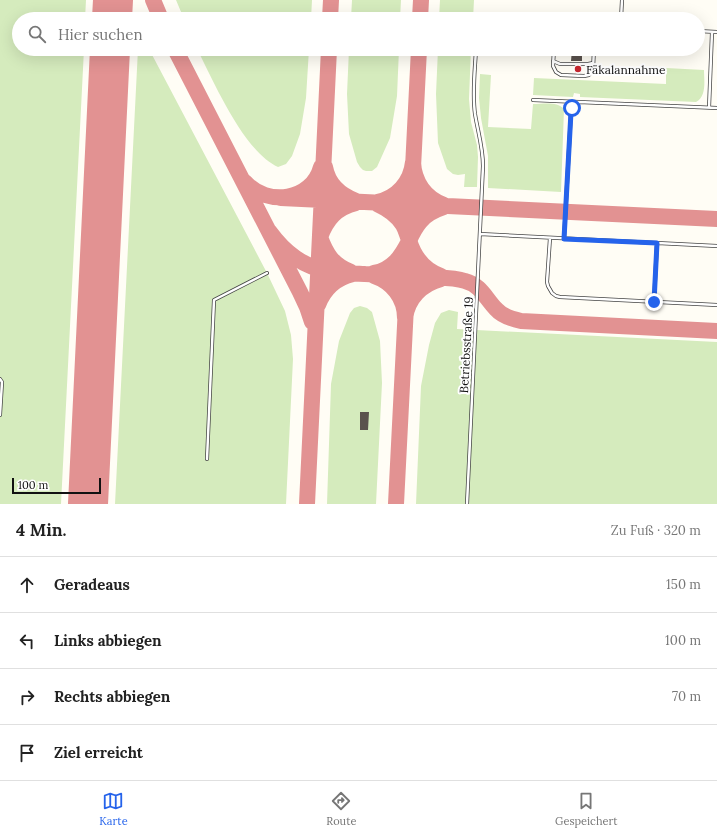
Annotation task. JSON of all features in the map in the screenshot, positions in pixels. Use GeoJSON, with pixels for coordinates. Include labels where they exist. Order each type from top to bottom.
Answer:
{"type":"FeatureCollection","features":[{"type":"Feature","properties":{"kind":"lane"},"geometry":{"type":"LineString","coordinates":[[621,12],[622,0]]}},
{"type":"Feature","properties":{"kind":"lane"},"geometry":{"type":"LineString","coordinates":[[705,32],[717,32]]}},
{"type":"Feature","properties":{"kind":"lane"},"geometry":{"type":"LineString","coordinates":[[708,108],[712,32]]}},
{"type":"Feature","properties":{"kind":"lane","name":"Betriebsstraße 19"},"geometry":{"type":"LineString","coordinates":[[467,504],[483,156],[474,104],[476,56]]}},
{"type":"Feature","properties":{"kind":"lane"},"geometry":{"type":"LineString","coordinates":[[554,56],[553,66],[556,72],[561,75],[584,76],[589,75],[593,69],[594,56]]}},
{"type":"Feature","properties":{"kind":"lane"},"geometry":{"type":"LineString","coordinates":[[554,61],[560,64],[588,64],[594,62]]}},
{"type":"Feature","properties":{"kind":"lane"},"geometry":{"type":"LineString","coordinates":[[533,100],[717,108]]}},
{"type":"Feature","properties":{"kind":"lane"},"geometry":{"type":"LineString","coordinates":[[564,239],[571,112],[574,105],[578,102]]}},
{"type":"Feature","properties":{"kind":"lane"},"geometry":{"type":"LineString","coordinates":[[480,234],[717,246]]}},
{"type":"Feature","properties":{"kind":"lane"},"geometry":{"type":"LineString","coordinates":[[550,238],[547,282],[550,290],[556,296],[717,305]]}},
{"type":"Feature","properties":{"kind":"lane"},"geometry":{"type":"LineString","coordinates":[[654,302],[657,243]]}},
{"type":"Feature","properties":{"kind":"lane"},"geometry":{"type":"LineString","coordinates":[[207,459],[214,300],[267,273]]}},
{"type":"Feature","properties":{"kind":"lane"},"geometry":{"type":"LineString","coordinates":[[0,379],[2,382],[0,415]]}},
{"type":"Feature","properties":{"kind":"green space"},"geometry":{"type":"Polygon","coordinates":[[[0,0],[86,0],[85,12],[12,12],[12,56],[84,56],[61,504],[0,504],[0,0]]]}},
{"type":"Feature","properties":{"kind":"green space"},"geometry":{"type":"Polygon","coordinates":[[[176,0],[312,0],[311,12],[181,12],[176,0]]]}},
{"type":"Feature","properties":{"kind":"green space"},"geometry":{"type":"Polygon","coordinates":[[[352,0],[401,0],[400,12],[351,12],[352,0]]]}},
{"type":"Feature","properties":{"kind":"green space"},"geometry":{"type":"Polygon","coordinates":[[[440,0],[474,0],[473,12],[439,12],[440,0]]]}},
{"type":"Feature","properties":{"kind":"green space"},"geometry":{"type":"Polygon","coordinates":[[[138,56],[153,56],[267,273],[285,311],[291,335],[293,359],[286,504],[115,504],[138,56]]]}},
{"type":"Feature","properties":{"kind":"green space"},"geometry":{"type":"Polygon","coordinates":[[[200,56],[309,56],[306,98],[300,134],[292,156],[286,164],[278,167],[265,159],[253,147],[231,115],[200,56]]]}},
{"type":"Feature","properties":{"kind":"green space"},"geometry":{"type":"Polygon","coordinates":[[[349,56],[399,56],[397,96],[390,138],[377,167],[372,171],[363,170],[357,162],[349,134],[347,94],[349,56]]]}},
{"type":"Feature","properties":{"kind":"green space"},"geometry":{"type":"Polygon","coordinates":[[[438,56],[471,56],[469,99],[471,122],[477,145],[477,187],[464,187],[465,174],[453,174],[447,169],[438,143],[436,94],[438,56]]]}},
{"type":"Feature","properties":{"kind":"green space"},"geometry":{"type":"Polygon","coordinates":[[[666,68],[704,70],[704,88],[700,99],[696,102],[580,97],[580,94],[574,93],[573,97],[533,95],[534,78],[666,84],[666,68]]]}},
{"type":"Feature","properties":{"kind":"green space"},"geometry":{"type":"Polygon","coordinates":[[[480,74],[491,75],[488,127],[531,129],[533,104],[554,104],[561,106],[564,109],[561,192],[488,188],[488,156],[479,98],[480,74]]]}},
{"type":"Feature","properties":{"kind":"green space"},"geometry":{"type":"Polygon","coordinates":[[[360,306],[367,308],[372,312],[380,341],[382,383],[376,504],[327,504],[331,384],[339,341],[350,313],[354,308],[360,306]]]}},
{"type":"Feature","properties":{"kind":"green space"},"geometry":{"type":"Polygon","coordinates":[[[449,310],[458,312],[457,329],[717,342],[717,504],[416,504],[421,386],[435,323],[441,313],[449,310]]]}},
{"type":"Feature","properties":{"kind":"building"},"geometry":{"type":"Polygon","coordinates":[[[571,56],[582,56],[582,61],[571,61],[571,56]]]}},
{"type":"Feature","properties":{"kind":"building"},"geometry":{"type":"Polygon","coordinates":[[[360,412],[369,412],[368,430],[360,430],[360,412]]]}},
{"type":"Feature","properties":{"kind":"taxiway"},"geometry":{"type":"LineString","coordinates":[[153,0],[158,12]]}},
{"type":"Feature","properties":{"kind":"taxiway"},"geometry":{"type":"LineString","coordinates":[[330,12],[331,0]]}},
{"type":"Feature","properties":{"kind":"taxiway"},"geometry":{"type":"LineString","coordinates":[[420,12],[421,0]]}},
{"type":"Feature","properties":{"kind":"taxiway"},"geometry":{"type":"LineString","coordinates":[[179,56],[300,292],[312,322]]}},
{"type":"Feature","properties":{"kind":"taxiway"},"geometry":{"type":"LineString","coordinates":[[307,504],[329,56]]}},
{"type":"Feature","properties":{"kind":"taxiway"},"geometry":{"type":"LineString","coordinates":[[396,504],[419,56]]}},
{"type":"Feature","properties":{"kind":"taxiway"},"geometry":{"type":"LineString","coordinates":[[377,202],[391,197],[402,188],[412,169],[413,162],[418,183],[426,194],[444,205]]}},
{"type":"Feature","properties":{"kind":"taxiway"},"geometry":{"type":"LineString","coordinates":[[245,182],[254,190],[265,195],[288,197],[299,193],[308,187],[316,178],[321,167]]}},
{"type":"Feature","properties":{"kind":"taxiway"},"geometry":{"type":"LineString","coordinates":[[325,167],[332,184],[345,196],[356,201]]}},
{"type":"Feature","properties":{"kind":"taxiway"},"geometry":{"type":"LineString","coordinates":[[281,198],[717,219]]}},
{"type":"Feature","properties":{"kind":"taxiway"},"geometry":{"type":"LineString","coordinates":[[351,272],[339,266],[331,258],[320,237],[333,215],[343,208],[356,203]]}},
{"type":"Feature","properties":{"kind":"taxiway"},"geometry":{"type":"LineString","coordinates":[[377,204],[388,210],[401,221],[411,246],[420,262],[441,276]]}},
{"type":"Feature","properties":{"kind":"taxiway"},"geometry":{"type":"LineString","coordinates":[[374,273],[391,266],[403,252],[422,219],[437,209],[444,207]]}},
{"type":"Feature","properties":{"kind":"taxiway"},"geometry":{"type":"LineString","coordinates":[[269,231],[288,252],[303,263],[312,267],[339,273],[460,280],[471,283],[479,289],[501,314],[521,321],[717,331]]}},
{"type":"Feature","properties":{"kind":"taxiway"},"geometry":{"type":"LineString","coordinates":[[318,305],[331,285],[341,278],[353,274]]}},
{"type":"Feature","properties":{"kind":"taxiway"},"geometry":{"type":"LineString","coordinates":[[374,276],[386,282],[396,292],[403,304],[405,318],[409,304],[417,293],[428,284],[441,279]]}},
{"type":"Feature","properties":{"kind":"runway"},"geometry":{"type":"LineString","coordinates":[[112,12],[113,0]]}},
{"type":"Feature","properties":{"kind":"runway"},"geometry":{"type":"LineString","coordinates":[[88,504],[110,56]]}},
{"type":"Feature","properties":{"kind":"place","name":"Fäkalannahme"},"geometry":{"type":"Point","coordinates":[578,69]}},
{"type":"Feature","properties":{"kind":"route"},"geometry":{"type":"LineString","coordinates":[[572,108],[564,239],[657,243],[654,302]]}}]}
